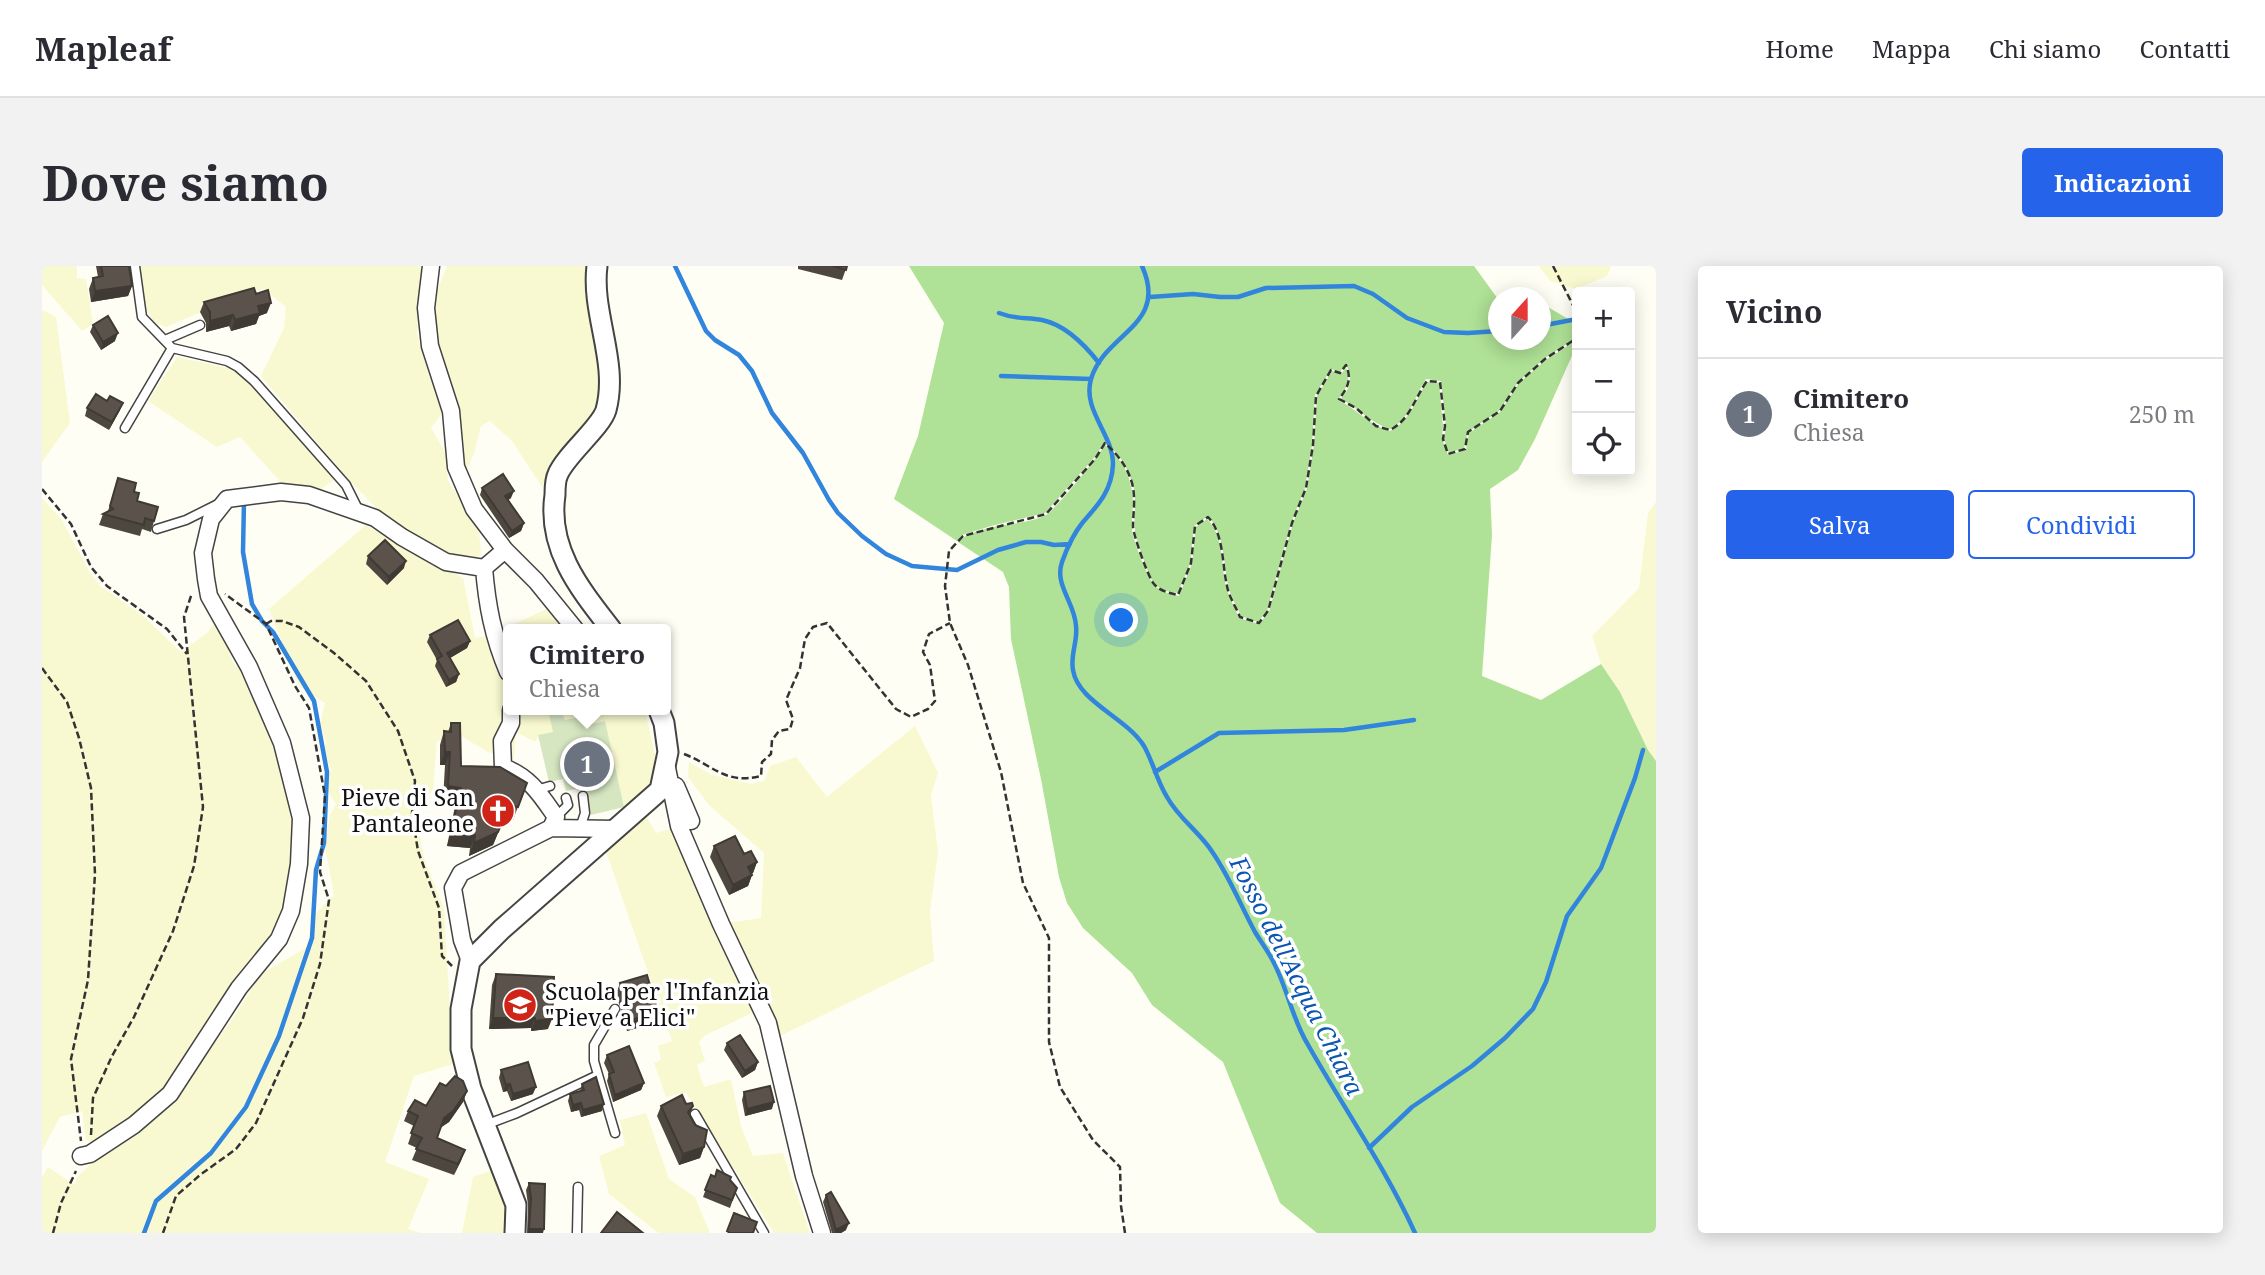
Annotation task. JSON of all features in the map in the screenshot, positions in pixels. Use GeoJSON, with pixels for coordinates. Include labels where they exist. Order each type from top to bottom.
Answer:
{"type":"FeatureCollection","features":[{"type":"Feature","properties":{"kind":"street"},"geometry":{"type":"LineString","coordinates":[[443,266],[430,272],[426,308],[430,346],[451,411],[456,467],[474,509],[505,550],[536,581],[571,624]]}},
{"type":"Feature","properties":{"kind":"street"},"geometry":{"type":"LineString","coordinates":[[597,266],[595,283],[610,372],[606,412],[558,474],[553,508],[558,542],[573,580],[607,624]]}},
{"type":"Feature","properties":{"kind":"street"},"geometry":{"type":"LineString","coordinates":[[85,1155],[134,1125],[170,1094],[239,988],[279,939],[291,911],[299,864],[301,818],[282,743],[249,667],[209,596],[203,553],[212,519],[227,499],[282,492],[309,495],[375,518],[446,562],[484,568],[505,550]]}},
{"type":"Feature","properties":{"kind":"street"},"geometry":{"type":"LineString","coordinates":[[484,568],[487,606],[496,644],[503,660]]}},
{"type":"Feature","properties":{"kind":"street"},"geometry":{"type":"LineString","coordinates":[[511,715],[511,723],[502,741],[503,767],[522,774],[543,788],[553,822]]}},
{"type":"Feature","properties":{"kind":"street"},"geometry":{"type":"LineString","coordinates":[[469,966],[502,929],[660,790],[667,768],[668,752],[661,715]]}},
{"type":"Feature","properties":{"kind":"street"},"geometry":{"type":"LineString","coordinates":[[667,768],[684,800],[691,821]]}},
{"type":"Feature","properties":{"kind":"street"},"geometry":{"type":"LineString","coordinates":[[667,768],[678,826],[768,1023],[804,1175],[822,1233]]}},
{"type":"Feature","properties":{"kind":"street"},"geometry":{"type":"LineString","coordinates":[[515,1233],[516,1205],[471,1089],[461,1049],[461,1009],[469,966],[453,888],[461,873],[553,822],[580,828],[616,829]]}},
{"type":"Feature","properties":{"kind":"lane"},"geometry":{"type":"LineString","coordinates":[[135,266],[142,317],[172,348],[227,361],[254,381],[345,485],[359,512]]}},
{"type":"Feature","properties":{"kind":"lane"},"geometry":{"type":"LineString","coordinates":[[165,340],[200,325]]}},
{"type":"Feature","properties":{"kind":"lane"},"geometry":{"type":"LineString","coordinates":[[125,428],[172,348]]}},
{"type":"Feature","properties":{"kind":"lane"},"geometry":{"type":"LineString","coordinates":[[157,529],[186,520],[227,499]]}},
{"type":"Feature","properties":{"kind":"lane"},"geometry":{"type":"LineString","coordinates":[[580,828],[585,813],[583,796]]}},
{"type":"Feature","properties":{"kind":"lane"},"geometry":{"type":"LineString","coordinates":[[553,822],[568,805],[566,798]]}},
{"type":"Feature","properties":{"kind":"lane"},"geometry":{"type":"LineString","coordinates":[[615,1009],[594,1045],[594,1061],[615,1133]]}},
{"type":"Feature","properties":{"kind":"lane"},"geometry":{"type":"LineString","coordinates":[[485,1125],[517,1114],[598,1075]]}},
{"type":"Feature","properties":{"kind":"lane"},"geometry":{"type":"LineString","coordinates":[[695,1114],[764,1233]]}},
{"type":"Feature","properties":{"kind":"lane"},"geometry":{"type":"LineString","coordinates":[[577,1233],[578,1186]]}},
{"type":"Feature","properties":{"kind":"path"},"geometry":{"type":"LineString","coordinates":[[1553,266],[1572,303]]}},
{"type":"Feature","properties":{"kind":"path"},"geometry":{"type":"LineString","coordinates":[[1125,1233],[1120,1167],[1093,1140],[1060,1087],[1049,1042],[1049,938],[1023,883],[1002,772],[968,665],[950,623],[945,586],[949,551],[963,536],[1046,514],[1095,459],[1105,443],[1120,457],[1132,484],[1135,538],[1152,583],[1165,592],[1178,595],[1191,563],[1195,526],[1208,517],[1213,523],[1226,571],[1227,587],[1240,617],[1259,623],[1268,611],[1292,523],[1306,488],[1313,445],[1316,396],[1332,370],[1340,373],[1346,365],[1350,374],[1347,389],[1339,399],[1356,408],[1376,426],[1390,430],[1400,425],[1408,416],[1427,381],[1440,382],[1445,426],[1443,439],[1448,454],[1465,449],[1468,432],[1500,411],[1518,383],[1572,341]]}},
{"type":"Feature","properties":{"kind":"path"},"geometry":{"type":"LineString","coordinates":[[42,489],[71,524],[91,567],[107,586],[167,629],[188,657]]}},
{"type":"Feature","properties":{"kind":"path"},"geometry":{"type":"LineString","coordinates":[[52,1233],[61,1203],[85,1155],[93,1098],[173,931],[194,866],[203,807],[184,617],[193,591]]}},
{"type":"Feature","properties":{"kind":"path"},"geometry":{"type":"LineString","coordinates":[[266,624],[282,621],[299,627],[334,653],[366,681],[398,731],[415,781],[412,813],[418,851],[439,908],[442,956],[453,966],[469,966]]}},
{"type":"Feature","properties":{"kind":"path"},"geometry":{"type":"LineString","coordinates":[[682,754],[696,759],[713,771],[732,777],[751,779],[761,776],[762,761],[771,754],[772,740],[779,731],[790,729],[793,719],[786,700],[800,668],[805,639],[813,626],[827,623],[896,709],[911,717],[928,709],[935,701],[930,665],[923,652],[929,634],[950,623]]}},
{"type":"Feature","properties":{"kind":"path"},"geometry":{"type":"LineString","coordinates":[[42,668],[67,702],[91,788],[95,874],[89,966],[71,1059],[85,1155]]}},
{"type":"Feature","properties":{"kind":"green space"},"geometry":{"type":"Polygon","coordinates":[[[42,266],[77,266],[77,278],[86,279],[93,324],[82,331],[42,285],[42,266]]]}},
{"type":"Feature","properties":{"kind":"green space"},"geometry":{"type":"Polygon","coordinates":[[[141,266],[423,266],[425,270],[417,334],[443,412],[431,428],[445,452],[448,481],[479,532],[481,553],[476,560],[455,559],[384,516],[350,481],[261,376],[284,328],[286,307],[263,289],[166,327],[154,322],[144,306],[141,266]]]}},
{"type":"Feature","properties":{"kind":"green space"},"geometry":{"type":"Polygon","coordinates":[[[447,266],[591,266],[591,327],[602,383],[594,414],[542,487],[512,441],[490,421],[481,426],[474,454],[465,473],[456,396],[439,346],[433,301],[447,266]]]}},
{"type":"Feature","properties":{"kind":"green space"},"geometry":{"type":"Polygon","coordinates":[[[909,266],[1474,266],[1489,287],[1488,350],[1551,350],[1551,309],[1572,321],[1572,341],[1545,358],[1518,382],[1499,411],[1468,432],[1464,448],[1449,453],[1444,439],[1446,426],[1441,381],[1426,379],[1407,414],[1390,429],[1376,423],[1341,399],[1350,382],[1346,364],[1340,372],[1331,369],[1315,395],[1312,445],[1305,488],[1291,523],[1267,611],[1258,622],[1241,616],[1230,593],[1220,540],[1208,516],[1194,526],[1190,563],[1178,593],[1155,585],[1135,531],[1135,494],[1132,482],[1121,459],[1105,442],[1045,513],[962,535],[957,541],[894,499],[918,436],[944,323],[909,266]]]}},
{"type":"Feature","properties":{"kind":"green space"},"geometry":{"type":"Polygon","coordinates":[[[1539,266],[1611,266],[1607,276],[1581,287],[1572,288],[1550,281],[1539,266]]]}},
{"type":"Feature","properties":{"kind":"green space"},"geometry":{"type":"Polygon","coordinates":[[[42,310],[56,317],[70,423],[42,462],[42,310]]]}},
{"type":"Feature","properties":{"kind":"green space"},"geometry":{"type":"Polygon","coordinates":[[[1572,343],[1572,356],[1535,439],[1518,470],[1490,489],[1492,535],[1482,676],[1541,700],[1601,664],[1620,692],[1656,761],[1656,1233],[1317,1233],[1280,1203],[1223,1062],[1152,1005],[1132,973],[1083,928],[1067,903],[1059,877],[1011,639],[1009,587],[1003,572],[958,542],[977,531],[1046,515],[1076,483],[1105,445],[1127,474],[1133,497],[1133,535],[1154,585],[1179,596],[1192,564],[1196,527],[1207,519],[1216,533],[1226,587],[1239,618],[1259,624],[1269,612],[1293,523],[1307,489],[1314,445],[1317,396],[1332,371],[1341,374],[1346,368],[1348,373],[1347,385],[1338,400],[1390,431],[1408,416],[1427,382],[1439,383],[1442,439],[1448,455],[1466,450],[1469,433],[1500,412],[1519,383],[1572,343]]]}},
{"type":"Feature","properties":{"kind":"green space"},"geometry":{"type":"Polygon","coordinates":[[[177,357],[237,370],[261,393],[335,479],[320,490],[286,488],[240,437],[217,447],[148,401],[177,357]]]}},
{"type":"Feature","properties":{"kind":"green space"},"geometry":{"type":"Polygon","coordinates":[[[42,498],[62,520],[100,586],[141,614],[181,652],[207,633],[214,624],[226,639],[233,663],[250,678],[277,747],[296,828],[284,915],[269,940],[241,970],[186,1062],[153,1102],[96,1143],[86,1140],[82,1111],[60,1117],[42,1151],[42,498]]]}},
{"type":"Feature","properties":{"kind":"green space"},"geometry":{"type":"Polygon","coordinates":[[[1656,502],[1656,761],[1620,692],[1601,664],[1592,636],[1639,588],[1648,513],[1656,502]]]}},
{"type":"Feature","properties":{"kind":"green space"},"geometry":{"type":"Polygon","coordinates":[[[366,525],[463,578],[475,638],[503,630],[503,715],[549,715],[553,732],[539,735],[535,742],[516,732],[514,758],[488,752],[459,735],[437,741],[433,791],[414,812],[425,861],[444,908],[453,1064],[414,1076],[385,1162],[429,1179],[408,1229],[421,1233],[42,1233],[42,1177],[48,1167],[75,1185],[76,1178],[96,1159],[156,1119],[229,1024],[261,974],[309,946],[315,914],[334,895],[325,847],[330,815],[336,804],[326,788],[331,769],[323,754],[326,741],[320,724],[325,703],[299,686],[269,609],[366,525]]]}},
{"type":"Feature","properties":{"kind":"green space"},"geometry":{"type":"Polygon","coordinates":[[[546,609],[558,624],[515,624],[546,609]]]}},
{"type":"Feature","properties":{"kind":"green space"},"geometry":{"type":"Polygon","coordinates":[[[549,715],[646,715],[657,764],[645,794],[624,807],[604,721],[585,726],[549,715]]]}},
{"type":"Feature","properties":{"kind":"green space"},"geometry":{"type":"Polygon","coordinates":[[[549,715],[563,715],[565,720],[583,716],[586,725],[605,721],[624,807],[591,815],[585,787],[566,791],[563,779],[549,782],[538,735],[553,732],[549,715]]]}},
{"type":"Feature","properties":{"kind":"green space"},"geometry":{"type":"Polygon","coordinates":[[[915,726],[938,773],[931,796],[938,852],[930,911],[934,961],[772,1040],[762,1008],[706,1035],[699,1042],[705,1061],[697,1065],[704,1087],[731,1079],[741,1126],[753,1156],[783,1153],[810,1233],[774,1233],[686,1093],[666,1097],[654,1063],[661,1060],[658,1046],[672,1041],[604,846],[644,813],[656,833],[679,826],[721,924],[761,918],[764,853],[709,805],[688,777],[689,762],[712,775],[752,784],[764,781],[770,766],[796,757],[827,797],[915,726]]]}},
{"type":"Feature","properties":{"kind":"green space"},"geometry":{"type":"Polygon","coordinates":[[[646,1113],[669,1179],[695,1197],[710,1233],[658,1233],[609,1194],[599,1156],[625,1145],[620,1120],[646,1113]]]}},
{"type":"Feature","properties":{"kind":"green space"},"geometry":{"type":"Polygon","coordinates":[[[495,1169],[508,1209],[507,1233],[462,1233],[473,1177],[495,1169]]]}},
{"type":"Feature","properties":{"kind":"building"},"geometry":{"type":"Polygon","coordinates":[[[101,266],[129,266],[132,286],[95,291],[93,278],[103,276],[101,266]]]}},
{"type":"Feature","properties":{"kind":"building"},"geometry":{"type":"Polygon","coordinates":[[[254,288],[256,294],[268,290],[271,303],[258,306],[260,313],[235,320],[233,315],[210,321],[210,312],[204,302],[254,288]]]}},
{"type":"Feature","properties":{"kind":"building"},"geometry":{"type":"Polygon","coordinates":[[[108,316],[118,333],[103,342],[93,325],[108,316]]]}},
{"type":"Feature","properties":{"kind":"building"},"geometry":{"type":"Polygon","coordinates":[[[96,394],[107,401],[110,396],[123,403],[112,422],[87,408],[96,394]]]}},
{"type":"Feature","properties":{"kind":"building"},"geometry":{"type":"Polygon","coordinates":[[[503,474],[514,491],[505,496],[524,523],[512,531],[482,488],[503,474]]]}},
{"type":"Feature","properties":{"kind":"building"},"geometry":{"type":"Polygon","coordinates":[[[118,478],[136,483],[134,492],[139,493],[137,501],[158,507],[154,521],[145,518],[144,525],[103,514],[113,509],[110,506],[118,478]]]}},
{"type":"Feature","properties":{"kind":"building"},"geometry":{"type":"Polygon","coordinates":[[[385,540],[406,561],[389,577],[368,556],[385,540]]]}},
{"type":"Feature","properties":{"kind":"building"},"geometry":{"type":"Polygon","coordinates":[[[458,620],[470,641],[447,653],[459,674],[449,680],[437,659],[442,656],[430,635],[458,620]]]}},
{"type":"Feature","properties":{"kind":"building"},"geometry":{"type":"Polygon","coordinates":[[[451,723],[460,723],[461,766],[500,767],[527,783],[518,807],[509,805],[498,832],[474,843],[475,835],[451,832],[461,788],[448,786],[450,752],[445,752],[444,731],[451,732],[451,723]]]}},
{"type":"Feature","properties":{"kind":"building"},"geometry":{"type":"Polygon","coordinates":[[[735,836],[744,854],[751,851],[757,862],[748,867],[752,875],[733,885],[714,846],[735,836]]]}},
{"type":"Feature","properties":{"kind":"building","name":"Scuola per l'Infanzia \"Pieve a Elici\""},"geometry":{"type":"Polygon","coordinates":[[[496,974],[554,977],[552,1019],[535,1021],[535,1018],[493,1018],[496,974]]]}},
{"type":"Feature","properties":{"kind":"building"},"geometry":{"type":"Polygon","coordinates":[[[647,975],[658,1012],[631,1020],[620,983],[647,975]]]}},
{"type":"Feature","properties":{"kind":"building"},"geometry":{"type":"Polygon","coordinates":[[[740,1035],[758,1062],[745,1071],[727,1043],[740,1035]]]}},
{"type":"Feature","properties":{"kind":"building"},"geometry":{"type":"Polygon","coordinates":[[[629,1046],[644,1083],[615,1095],[609,1074],[614,1072],[607,1055],[629,1046]]]}},
{"type":"Feature","properties":{"kind":"building"},"geometry":{"type":"Polygon","coordinates":[[[528,1062],[536,1087],[513,1094],[510,1084],[506,1085],[501,1070],[528,1062]]]}},
{"type":"Feature","properties":{"kind":"building"},"geometry":{"type":"Polygon","coordinates":[[[455,1076],[463,1081],[467,1091],[453,1111],[444,1118],[437,1138],[465,1150],[458,1164],[416,1149],[422,1138],[411,1133],[418,1116],[408,1111],[415,1100],[426,1106],[440,1083],[446,1086],[455,1076]]]}},
{"type":"Feature","properties":{"kind":"building"},"geometry":{"type":"Polygon","coordinates":[[[596,1077],[604,1104],[583,1110],[581,1103],[573,1105],[570,1094],[584,1090],[582,1084],[596,1077]]]}},
{"type":"Feature","properties":{"kind":"building"},"geometry":{"type":"Polygon","coordinates":[[[770,1086],[774,1102],[747,1109],[744,1092],[770,1086]]]}},
{"type":"Feature","properties":{"kind":"building"},"geometry":{"type":"Polygon","coordinates":[[[682,1095],[686,1104],[692,1103],[693,1106],[688,1112],[695,1125],[707,1130],[704,1147],[683,1154],[661,1106],[682,1095]]]}},
{"type":"Feature","properties":{"kind":"building"},"geometry":{"type":"Polygon","coordinates":[[[717,1170],[731,1177],[730,1180],[737,1188],[732,1200],[705,1190],[711,1175],[715,1177],[717,1170]]]}},
{"type":"Feature","properties":{"kind":"building"},"geometry":{"type":"Polygon","coordinates":[[[529,1183],[545,1184],[544,1229],[529,1229],[529,1183]]]}},
{"type":"Feature","properties":{"kind":"building"},"geometry":{"type":"Polygon","coordinates":[[[831,1192],[849,1223],[836,1230],[826,1195],[831,1192]]]}},
{"type":"Feature","properties":{"kind":"building"},"geometry":{"type":"Polygon","coordinates":[[[617,1212],[643,1233],[601,1233],[617,1212]]]}},
{"type":"Feature","properties":{"kind":"building"},"geometry":{"type":"Polygon","coordinates":[[[734,1213],[757,1222],[753,1233],[727,1231],[734,1213]]]}},
{"type":"Feature","properties":{"kind":"waterway"},"geometry":{"type":"LineString","coordinates":[[675,266],[706,331],[739,355],[752,371],[772,413],[803,453],[838,513],[886,554],[912,566],[957,570],[998,550],[1026,542],[1070,544]]}},
{"type":"Feature","properties":{"kind":"waterway","name":"Fosso dell'Acqua Chiara"},"geometry":{"type":"LineString","coordinates":[[1142,266],[1148,286],[1147,302],[1141,316],[1098,363],[1089,390],[1094,412],[1112,453],[1113,464],[1107,489],[1074,536],[1060,570],[1075,618],[1073,670],[1084,691],[1126,726],[1144,746],[1160,785],[1172,805],[1208,845],[1219,863],[1278,971],[1302,1033],[1377,1161],[1415,1233]]}},
{"type":"Feature","properties":{"kind":"waterway"},"geometry":{"type":"LineString","coordinates":[[1150,297],[1193,294],[1238,297],[1266,288],[1354,286],[1373,294],[1407,318],[1444,332],[1488,332]]}},
{"type":"Feature","properties":{"kind":"waterway"},"geometry":{"type":"LineString","coordinates":[[999,313],[1016,318],[1042,320],[1059,326],[1081,343],[1099,363]]}},
{"type":"Feature","properties":{"kind":"waterway"},"geometry":{"type":"LineString","coordinates":[[1551,324],[1572,320]]}},
{"type":"Feature","properties":{"kind":"waterway"},"geometry":{"type":"LineString","coordinates":[[1001,376],[1091,379]]}},
{"type":"Feature","properties":{"kind":"waterway"},"geometry":{"type":"LineString","coordinates":[[144,1233],[156,1201],[211,1153],[246,1107],[279,1036],[312,938],[316,870],[324,843],[327,772],[314,701],[273,632],[262,621],[252,604],[243,552],[244,501]]}},
{"type":"Feature","properties":{"kind":"waterway"},"geometry":{"type":"LineString","coordinates":[[1155,772],[1219,733],[1344,730],[1414,720]]}},
{"type":"Feature","properties":{"kind":"waterway"},"geometry":{"type":"LineString","coordinates":[[1369,1148],[1412,1107],[1472,1066],[1533,1009],[1546,982],[1567,916],[1601,868],[1643,750]]}},
{"type":"Feature","properties":{"kind":"place","name":"Cimitero"},"geometry":{"type":"Point","coordinates":[587,764]}},
{"type":"Feature","properties":{"kind":"place","name":"Pieve di San Pantaleone"},"geometry":{"type":"Point","coordinates":[498,811]}},
{"type":"Feature","properties":{"kind":"place","name":"Scuola per l'Infanzia \"Pieve a Elici\""},"geometry":{"type":"Point","coordinates":[520,1005]}}]}
